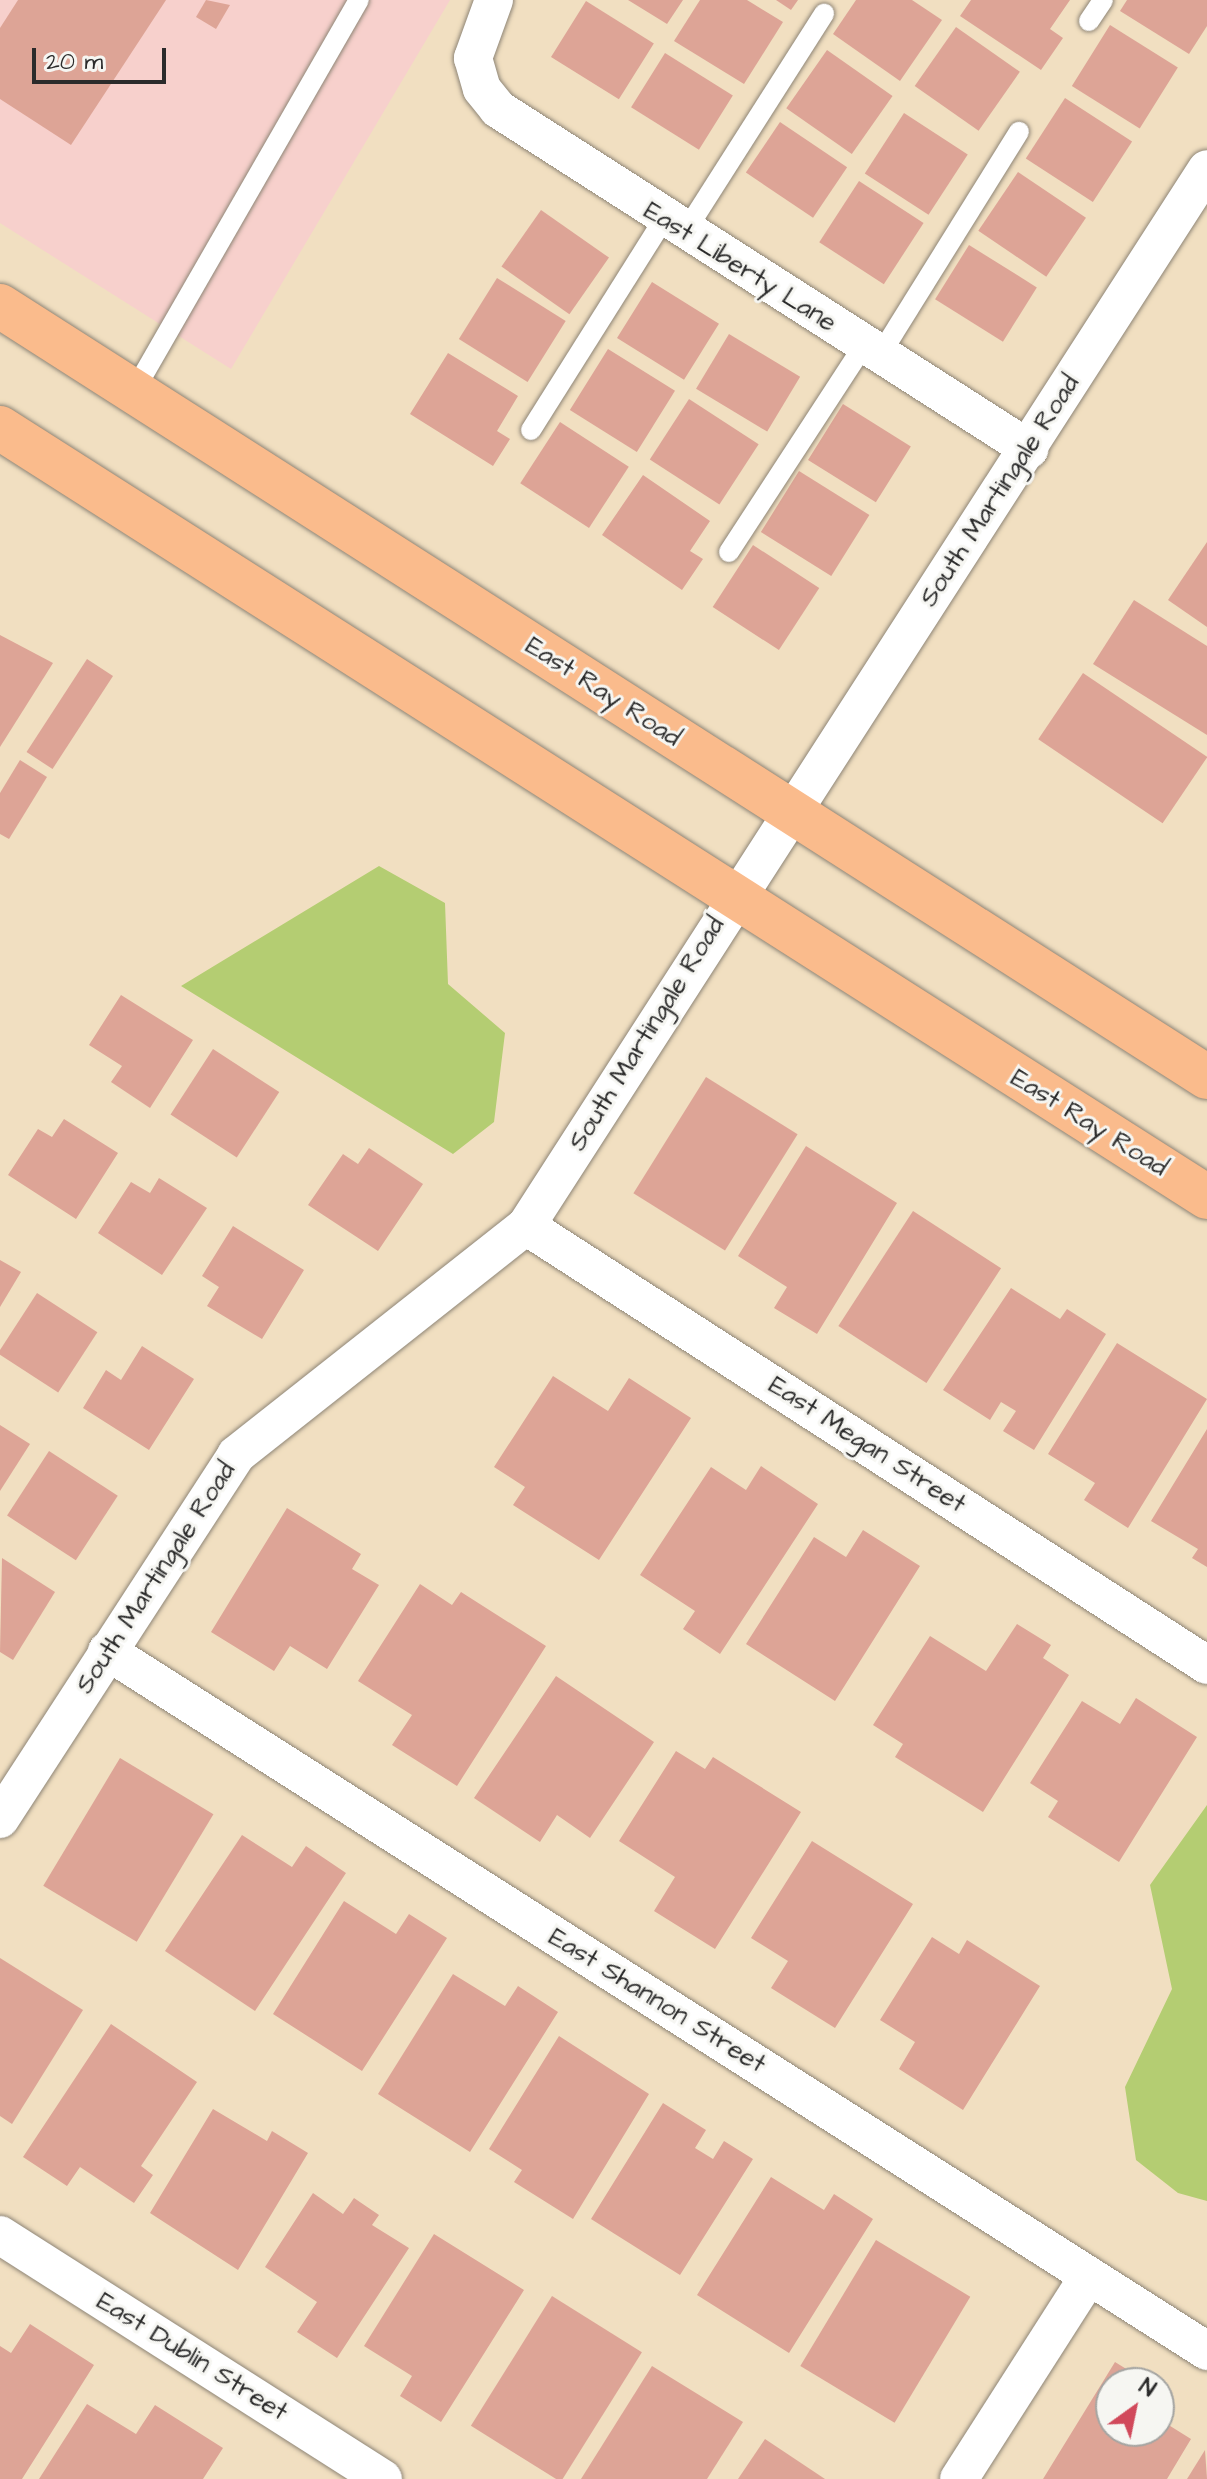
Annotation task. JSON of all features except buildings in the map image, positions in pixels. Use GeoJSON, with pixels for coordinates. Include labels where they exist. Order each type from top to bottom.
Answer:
{"type":"FeatureCollection","features":[{"type":"Feature","properties":{"kind":"main road","name":"East Ray Road"},"geometry":{"type":"LineString","coordinates":[[0,306],[1207,1077]]}},
{"type":"Feature","properties":{"kind":"main road","name":"East Ray Road"},"geometry":{"type":"LineString","coordinates":[[0,428],[1207,1197]]}},
{"type":"Feature","properties":{"kind":"street","name":"East Liberty Lane"},"geometry":{"type":"LineString","coordinates":[[494,0],[477,32],[474,65],[489,100],[508,117],[1029,449]]}},
{"type":"Feature","properties":{"kind":"street","name":"South Martingale Road"},"geometry":{"type":"LineString","coordinates":[[0,1819],[194,1514],[256,1434],[463,1282],[526,1226],[733,897],[1029,449],[1207,169]]}},
{"type":"Feature","properties":{"kind":"street","name":"East Megan Street"},"geometry":{"type":"LineString","coordinates":[[526,1226],[1207,1665]]}},
{"type":"Feature","properties":{"kind":"street","name":"East Shannon Street"},"geometry":{"type":"LineString","coordinates":[[107,1651],[1207,2351]]}},
{"type":"Feature","properties":{"kind":"street","name":"East Dublin Street"},"geometry":{"type":"LineString","coordinates":[[0,2235],[383,2479]]}},
{"type":"Feature","properties":{"kind":"street"},"geometry":{"type":"LineString","coordinates":[[959,2479],[1089,2276]]}},
{"type":"Feature","properties":{"kind":"lane"},"geometry":{"type":"LineString","coordinates":[[134,391],[359,0]]}},
{"type":"Feature","properties":{"kind":"lane"},"geometry":{"type":"LineString","coordinates":[[1089,21],[1103,0]]}},
{"type":"Feature","properties":{"kind":"lane"},"geometry":{"type":"LineString","coordinates":[[531,430],[824,14]]}},
{"type":"Feature","properties":{"kind":"lane"},"geometry":{"type":"LineString","coordinates":[[729,552],[872,350],[1019,132]]}},
{"type":"Feature","properties":{"kind":"shaded area"},"geometry":{"type":"Polygon","coordinates":[[[0,0],[450,0],[231,369],[0,223],[0,0]]]}},
{"type":"Feature","properties":{"kind":"green space"},"geometry":{"type":"Polygon","coordinates":[[[379,866],[445,903],[448,984],[505,1033],[494,1122],[453,1154],[181,986],[379,866]]]}},
{"type":"Feature","properties":{"kind":"green space"},"geometry":{"type":"Polygon","coordinates":[[[1207,1805],[1207,2201],[1178,2193],[1136,2160],[1125,2087],[1172,1989],[1150,1885],[1207,1805]]]}}]}
